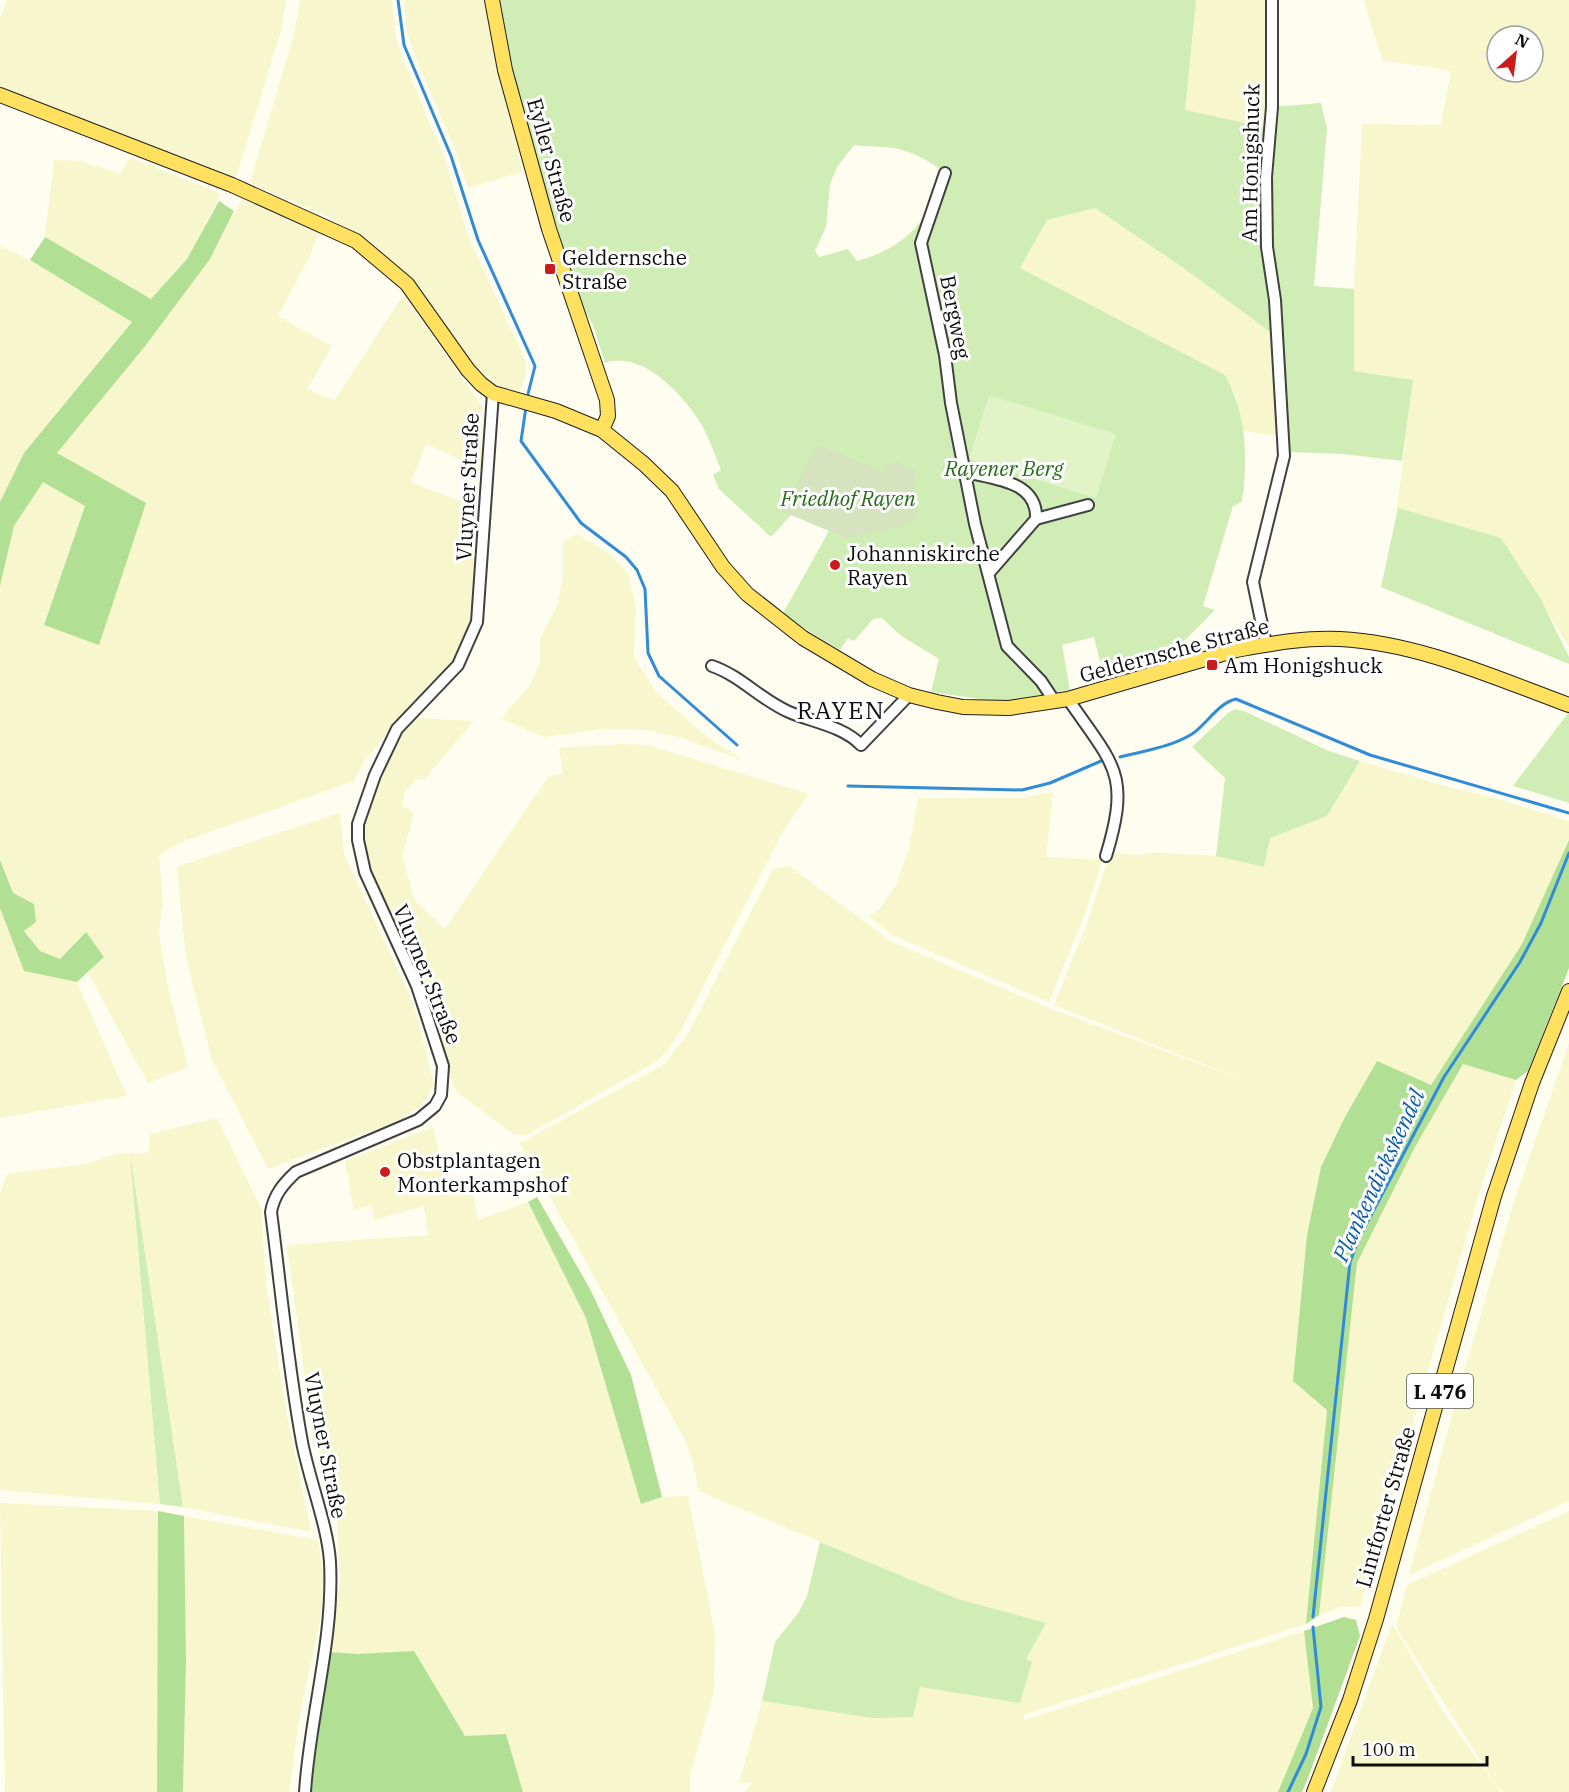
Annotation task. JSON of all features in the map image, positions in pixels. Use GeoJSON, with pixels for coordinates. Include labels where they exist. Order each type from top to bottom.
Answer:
{"type":"FeatureCollection","features":[{"type":"Feature","properties":{"kind":"main road","name":"Eyller Straße"},"geometry":{"type":"LineString","coordinates":[[492,0],[505,70],[549,229],[607,399],[609,416],[602,430]]}},
{"type":"Feature","properties":{"kind":"main road","name":"Geldernsche Straße"},"geometry":{"type":"LineString","coordinates":[[0,95],[231,185],[356,241],[406,284],[468,370],[493,393],[556,411],[602,430],[644,464],[672,492],[723,567],[747,594],[812,644],[872,679],[909,695],[963,707],[1009,708],[1062,701],[1236,650],[1266,644],[1338,639],[1410,649],[1569,705]]}},
{"type":"Feature","properties":{"kind":"main road","name":"Lintforter Straße"},"geometry":{"type":"LineString","coordinates":[[1314,1792],[1350,1700],[1376,1618],[1494,1196],[1532,1083],[1569,991]]}},
{"type":"Feature","properties":{"kind":"street","name":"Am Honigshuck"},"geometry":{"type":"LineString","coordinates":[[1266,644],[1252,582],[1284,456],[1275,300],[1267,247],[1266,177],[1272,107],[1272,0]]}},
{"type":"Feature","properties":{"kind":"street","name":"Bergweg"},"geometry":{"type":"LineString","coordinates":[[945,173],[921,243],[945,355],[951,403],[975,524],[1007,646],[1062,701]]}},
{"type":"Feature","properties":{"kind":"street","name":"Vluyner Straße"},"geometry":{"type":"LineString","coordinates":[[305,1792],[309,1743],[328,1646],[330,1559],[305,1458],[294,1392],[271,1212],[273,1202],[285,1181],[296,1172],[418,1120],[435,1106],[441,1095],[443,1066],[429,1016],[365,872],[358,840],[358,825],[375,775],[397,729],[458,665],[477,622],[493,393]]}},
{"type":"Feature","properties":{"kind":"street"},"geometry":{"type":"LineString","coordinates":[[966,472],[1021,487],[1028,493],[1036,511],[1036,519]]}},
{"type":"Feature","properties":{"kind":"street"},"geometry":{"type":"LineString","coordinates":[[989,573],[1036,519],[1088,505]]}},
{"type":"Feature","properties":{"kind":"street"},"geometry":{"type":"LineString","coordinates":[[712,666],[729,672],[786,710],[850,735],[861,745],[909,695]]}},
{"type":"Feature","properties":{"kind":"street","name":"Geldernsche Straße"},"geometry":{"type":"LineString","coordinates":[[1062,701],[1105,753],[1117,779],[1119,804],[1106,856]]}},
{"type":"Feature","properties":{"kind":"shaded area"},"geometry":{"type":"Polygon","coordinates":[[[7,0],[286,0],[282,27],[236,178],[0,88],[0,18],[7,0]]]}},
{"type":"Feature","properties":{"kind":"shaded area"},"geometry":{"type":"Polygon","coordinates":[[[300,0],[392,0],[396,37],[402,57],[445,159],[468,236],[525,360],[526,373],[519,394],[503,389],[477,371],[418,288],[370,242],[330,218],[250,183],[294,34],[300,0]]]}},
{"type":"Feature","properties":{"kind":"shaded area"},"geometry":{"type":"Polygon","coordinates":[[[404,0],[492,0],[522,172],[468,188],[457,154],[415,56],[407,32],[404,0]]]}},
{"type":"Feature","properties":{"kind":"shaded area"},"geometry":{"type":"Polygon","coordinates":[[[1196,0],[1272,0],[1270,128],[1184,110],[1196,0]]]}},
{"type":"Feature","properties":{"kind":"shaded area"},"geometry":{"type":"Polygon","coordinates":[[[1364,0],[1569,0],[1569,647],[1501,538],[1397,509],[1413,380],[1354,371],[1354,289],[1362,124],[1441,125],[1451,71],[1382,60],[1364,0]]]}},
{"type":"Feature","properties":{"kind":"shaded area"},"geometry":{"type":"Polygon","coordinates":[[[130,157],[221,194],[187,259],[151,299],[45,237],[54,160],[80,161],[120,174],[130,157]]]}},
{"type":"Feature","properties":{"kind":"shaded area"},"geometry":{"type":"Polygon","coordinates":[[[242,199],[319,232],[309,258],[278,316],[332,346],[307,389],[334,401],[403,295],[482,406],[481,469],[426,444],[411,482],[479,509],[473,611],[471,623],[459,652],[440,679],[398,719],[363,763],[354,781],[179,843],[159,856],[163,900],[159,932],[167,983],[188,1067],[148,1083],[88,973],[104,957],[86,932],[60,959],[40,951],[24,930],[0,860],[0,586],[14,526],[43,481],[85,506],[44,624],[146,503],[56,454],[146,345],[210,259],[242,199]]]}},
{"type":"Feature","properties":{"kind":"shaded area"},"geometry":{"type":"Polygon","coordinates":[[[1095,208],[1185,269],[1278,338],[1278,436],[1242,431],[1237,397],[1225,375],[1020,268],[1047,220],[1095,208]]]}},
{"type":"Feature","properties":{"kind":"shaded area"},"geometry":{"type":"Polygon","coordinates":[[[0,246],[30,260],[132,322],[24,453],[0,502],[0,246]]]}},
{"type":"Feature","properties":{"kind":"shaded area"},"geometry":{"type":"Polygon","coordinates":[[[577,534],[607,552],[628,573],[636,607],[634,657],[656,692],[708,738],[743,760],[682,738],[647,730],[603,729],[544,737],[502,719],[508,709],[530,686],[540,662],[540,638],[558,604],[563,574],[563,541],[577,534]]]}},
{"type":"Feature","properties":{"kind":"shaded area"},"geometry":{"type":"Polygon","coordinates":[[[416,718],[474,721],[424,780],[416,779],[405,792],[402,805],[414,813],[402,856],[415,901],[445,929],[548,777],[563,774],[559,748],[622,744],[648,745],[809,794],[782,833],[681,1030],[667,1051],[657,1061],[527,1135],[513,1134],[458,1093],[445,1069],[371,873],[362,837],[365,813],[390,754],[407,726],[416,718]]]}},
{"type":"Feature","properties":{"kind":"shaded area"},"geometry":{"type":"Polygon","coordinates":[[[1360,761],[1569,821],[1569,840],[1522,944],[1431,1085],[1377,1062],[1321,1167],[1307,1235],[1293,1380],[1327,1409],[1306,1624],[1023,1715],[1025,1720],[1304,1631],[1313,1708],[1278,1792],[744,1792],[752,1783],[739,1783],[762,1701],[873,1718],[916,1704],[920,1687],[1020,1703],[1031,1662],[1026,1660],[1046,1623],[958,1599],[698,1491],[695,1471],[686,1442],[520,1143],[665,1064],[689,1032],[773,869],[789,866],[892,942],[1052,1009],[1248,1082],[1054,1005],[1089,918],[1110,853],[1141,855],[1149,852],[1216,856],[1264,867],[1270,838],[1327,816],[1360,761]]]}},
{"type":"Feature","properties":{"kind":"shaded area"},"geometry":{"type":"Polygon","coordinates":[[[1053,792],[1046,857],[1102,860],[1085,914],[1049,1002],[892,935],[869,916],[878,911],[897,883],[909,848],[918,798],[1021,798],[1053,792]]]}},
{"type":"Feature","properties":{"kind":"shaded area"},"geometry":{"type":"Polygon","coordinates":[[[340,813],[344,854],[414,1005],[434,1084],[422,1105],[395,1122],[268,1169],[212,1060],[186,958],[177,867],[340,813]]]}},
{"type":"Feature","properties":{"kind":"shaded area"},"geometry":{"type":"Polygon","coordinates":[[[0,908],[24,971],[77,982],[127,1096],[0,1118],[0,908]]]}},
{"type":"Feature","properties":{"kind":"shaded area"},"geometry":{"type":"Polygon","coordinates":[[[1569,1043],[1569,1501],[1409,1575],[1459,1389],[1513,1205],[1569,1043]]]}},
{"type":"Feature","properties":{"kind":"shaded area"},"geometry":{"type":"Polygon","coordinates":[[[1463,1064],[1516,1080],[1479,1193],[1360,1606],[1342,1607],[1319,1615],[1357,1263],[1415,1147],[1463,1064]]]}},
{"type":"Feature","properties":{"kind":"shaded area"},"geometry":{"type":"Polygon","coordinates":[[[217,1118],[261,1208],[266,1282],[284,1400],[311,1532],[183,1507],[132,1167],[160,1504],[0,1490],[0,1194],[7,1174],[85,1164],[120,1153],[148,1153],[150,1134],[217,1118]]]}},
{"type":"Feature","properties":{"kind":"shaded area"},"geometry":{"type":"Polygon","coordinates":[[[433,1127],[448,1185],[471,1181],[478,1220],[528,1202],[586,1318],[641,1504],[662,1497],[688,1496],[715,1634],[714,1691],[690,1775],[690,1792],[523,1792],[506,1734],[465,1736],[446,1703],[358,1654],[329,1652],[340,1581],[337,1522],[311,1422],[287,1245],[428,1235],[424,1206],[374,1220],[372,1206],[354,1210],[345,1161],[433,1127]]]}},
{"type":"Feature","properties":{"kind":"shaded area"},"geometry":{"type":"Polygon","coordinates":[[[0,1503],[158,1511],[157,1792],[5,1792],[0,1503]]]}},
{"type":"Feature","properties":{"kind":"shaded area"},"geometry":{"type":"Polygon","coordinates":[[[1569,1511],[1569,1792],[1504,1792],[1496,1785],[1396,1627],[1407,1585],[1569,1511]]]}},
{"type":"Feature","properties":{"kind":"shaded area"},"geometry":{"type":"Polygon","coordinates":[[[184,1516],[318,1540],[324,1575],[322,1613],[300,1713],[289,1792],[183,1792],[186,1660],[184,1516]]]}},
{"type":"Feature","properties":{"kind":"shaded area"},"geometry":{"type":"Polygon","coordinates":[[[1392,1624],[1444,1713],[1501,1792],[1331,1792],[1392,1624]]]}},
{"type":"Feature","properties":{"kind":"green space","name":"Rayener Berg"},"geometry":{"type":"Polygon","coordinates":[[[498,0],[1196,0],[1185,110],[1269,128],[1272,107],[1321,103],[1327,128],[1314,286],[1354,289],[1354,371],[1413,380],[1402,461],[1343,454],[1289,452],[1278,338],[1185,269],[1095,208],[1047,220],[1020,268],[1225,375],[1242,421],[1245,470],[1242,502],[1233,506],[1203,606],[1215,610],[1177,648],[1178,661],[1105,681],[1094,637],[1062,645],[1070,690],[1001,702],[931,692],[939,659],[900,635],[882,618],[873,619],[854,641],[848,638],[840,650],[782,615],[829,531],[791,515],[771,537],[719,489],[713,475],[721,470],[711,444],[698,419],[681,397],[646,368],[632,362],[605,363],[593,325],[580,303],[504,73],[498,0]],[[854,145],[837,167],[830,184],[826,227],[815,251],[819,257],[848,249],[857,261],[890,248],[903,239],[924,218],[947,173],[928,161],[900,149],[854,145]]]}},
{"type":"Feature","properties":{"kind":"green space"},"geometry":{"type":"Polygon","coordinates":[[[219,201],[234,211],[210,259],[146,345],[57,453],[146,503],[99,645],[44,625],[85,506],[43,482],[14,526],[0,586],[0,502],[24,453],[132,322],[30,260],[45,237],[151,299],[187,259],[219,201]]]}},
{"type":"Feature","properties":{"kind":"green space"},"geometry":{"type":"Polygon","coordinates":[[[989,395],[1116,434],[1096,498],[969,459],[989,395]]]}},
{"type":"Feature","properties":{"kind":"green space","name":"Friedhof Rayen"},"geometry":{"type":"Polygon","coordinates":[[[818,445],[883,472],[887,464],[897,462],[916,471],[913,491],[919,515],[903,526],[848,538],[782,511],[818,445]]]}},
{"type":"Feature","properties":{"kind":"green space"},"geometry":{"type":"Polygon","coordinates":[[[1398,508],[1501,538],[1539,596],[1569,657],[1569,664],[1381,587],[1398,508]]]}},
{"type":"Feature","properties":{"kind":"green space"},"geometry":{"type":"Polygon","coordinates":[[[1235,709],[1244,711],[1329,751],[1360,761],[1327,816],[1270,838],[1264,867],[1216,856],[1225,778],[1192,747],[1235,709]]]}},
{"type":"Feature","properties":{"kind":"green space"},"geometry":{"type":"Polygon","coordinates":[[[1569,712],[1569,803],[1513,786],[1569,712]]]}},
{"type":"Feature","properties":{"kind":"green space"},"geometry":{"type":"Polygon","coordinates":[[[1569,840],[1569,968],[1528,1071],[1516,1080],[1463,1064],[1415,1147],[1357,1263],[1319,1615],[1306,1624],[1327,1410],[1293,1381],[1307,1235],[1321,1167],[1345,1117],[1377,1061],[1431,1085],[1522,944],[1569,840]]]}},
{"type":"Feature","properties":{"kind":"green space"},"geometry":{"type":"Polygon","coordinates":[[[0,860],[13,893],[34,904],[36,922],[24,931],[40,951],[60,959],[86,932],[104,957],[77,982],[24,971],[0,908],[0,860]]]}},
{"type":"Feature","properties":{"kind":"green space"},"geometry":{"type":"Polygon","coordinates":[[[130,1153],[183,1507],[160,1504],[130,1153]]]}},
{"type":"Feature","properties":{"kind":"green space"},"geometry":{"type":"Polygon","coordinates":[[[537,1197],[589,1287],[631,1375],[662,1497],[641,1504],[586,1318],[528,1202],[537,1197]]]}},
{"type":"Feature","properties":{"kind":"green space"},"geometry":{"type":"Polygon","coordinates":[[[158,1511],[184,1516],[186,1660],[183,1792],[157,1792],[158,1511]]]}},
{"type":"Feature","properties":{"kind":"green space"},"geometry":{"type":"Polygon","coordinates":[[[820,1542],[958,1599],[1046,1623],[1026,1659],[1032,1662],[1020,1703],[920,1687],[913,1717],[872,1718],[762,1701],[775,1642],[799,1612],[807,1596],[820,1542]]]}},
{"type":"Feature","properties":{"kind":"green space"},"geometry":{"type":"Polygon","coordinates":[[[1344,1617],[1356,1620],[1360,1636],[1308,1778],[1302,1792],[1278,1792],[1313,1708],[1304,1631],[1344,1617]]]}},
{"type":"Feature","properties":{"kind":"green space"},"geometry":{"type":"Polygon","coordinates":[[[414,1651],[465,1736],[506,1734],[523,1792],[311,1792],[329,1652],[358,1654],[414,1651]]]}},
{"type":"Feature","properties":{"kind":"waterway"},"geometry":{"type":"LineString","coordinates":[[398,0],[404,45],[451,156],[478,240],[535,366],[528,394]]}},
{"type":"Feature","properties":{"kind":"waterway"},"geometry":{"type":"LineString","coordinates":[[526,407],[521,441],[581,523],[626,557],[637,570],[645,589],[648,653],[659,676],[737,745]]}},
{"type":"Feature","properties":{"kind":"waterway"},"geometry":{"type":"LineString","coordinates":[[1120,757],[1157,748],[1184,738],[1197,730],[1218,709],[1236,699],[1370,755],[1569,813]]}},
{"type":"Feature","properties":{"kind":"waterway"},"geometry":{"type":"LineString","coordinates":[[848,786],[1022,790],[1050,783],[1101,761]]}},
{"type":"Feature","properties":{"kind":"waterway","name":"Plankendickskendel"},"geometry":{"type":"LineString","coordinates":[[1313,1617],[1350,1262],[1359,1238],[1444,1077],[1520,962],[1541,923],[1569,853]]}},
{"type":"Feature","properties":{"kind":"waterway","name":"Plankendickskendel"},"geometry":{"type":"LineString","coordinates":[[1288,1792],[1306,1754],[1321,1707],[1313,1627]]}},
{"type":"Feature","properties":{"kind":"place","name":"Geldernsche Straße"},"geometry":{"type":"Point","coordinates":[550,269]}},
{"type":"Feature","properties":{"kind":"place","name":"Johanniskirche Rayen"},"geometry":{"type":"Point","coordinates":[835,565]}},
{"type":"Feature","properties":{"kind":"place","name":"Am Honigshuck"},"geometry":{"type":"Point","coordinates":[1212,665]}},
{"type":"Feature","properties":{"kind":"place","name":"Obstplantagen Monterkampshof"},"geometry":{"type":"Point","coordinates":[385,1172]}},
{"type":"Feature","properties":{"kind":"district","name":"RAYEN"},"geometry":{"type":"Point","coordinates":[841,710]}}]}
